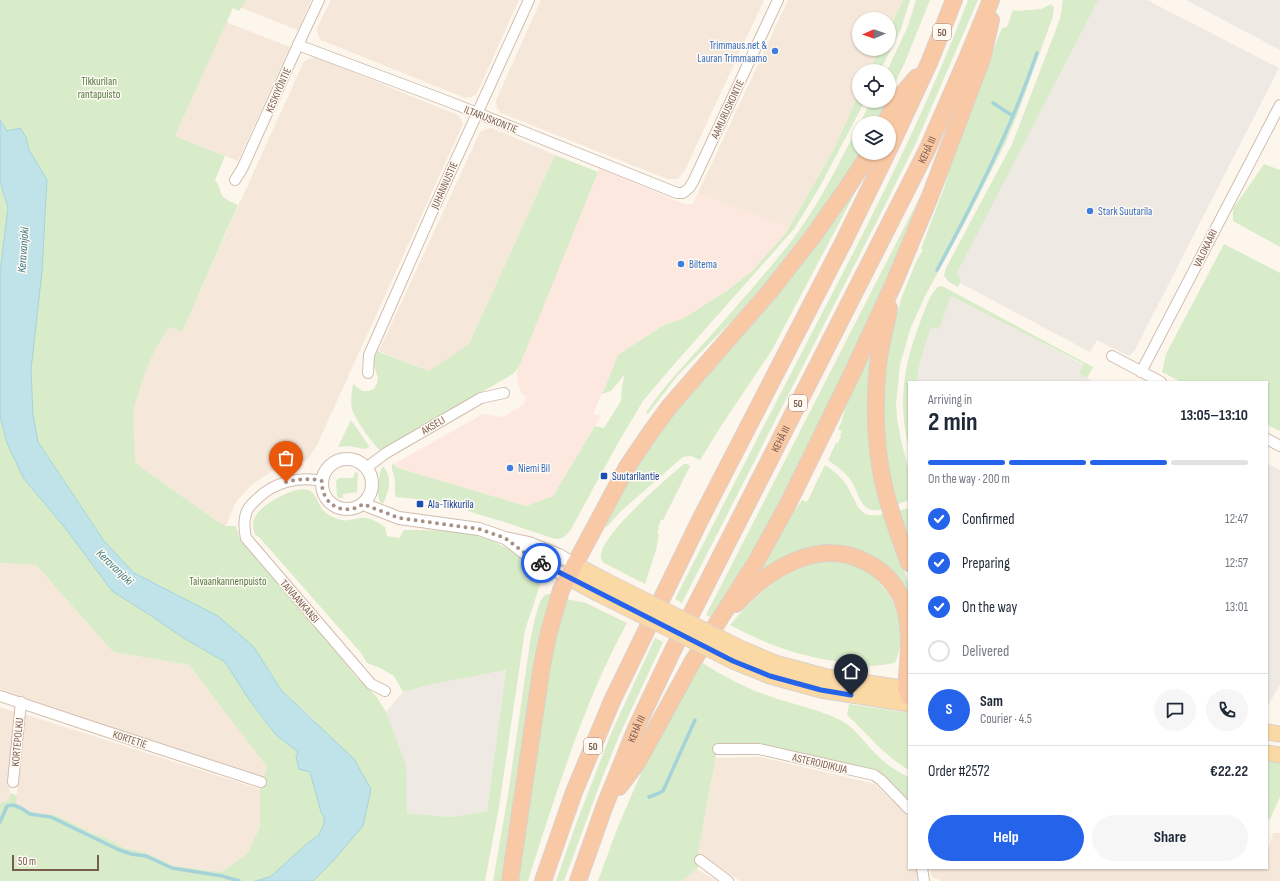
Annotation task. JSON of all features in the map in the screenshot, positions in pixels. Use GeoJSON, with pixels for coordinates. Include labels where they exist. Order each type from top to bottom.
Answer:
{"type":"FeatureCollection","features":[{"type":"Feature","properties":{"kind":"highway","name":"50"},"geometry":{"type":"LineString","coordinates":[[896,134],[929,63],[954,0]]}},
{"type":"Feature","properties":{"kind":"highway","name":"KEHÄ III"},"geometry":{"type":"LineString","coordinates":[[578,881],[606,805],[638,726],[673,650],[927,150],[990,0]]}},
{"type":"Feature","properties":{"kind":"highway"},"geometry":{"type":"LineString","coordinates":[[606,805],[637,763],[689,667],[756,562],[787,506],[849,380],[894,283],[929,199],[982,59],[996,0]]}},
{"type":"Feature","properties":{"kind":"highway"},"geometry":{"type":"LineString","coordinates":[[889,116],[897,100],[929,63]]}},
{"type":"Feature","properties":{"kind":"highway"},"geometry":{"type":"LineString","coordinates":[[510,881],[542,665],[561,590],[627,467],[650,432],[669,407],[770,290],[814,235],[865,160]]}},
{"type":"Feature","properties":{"kind":"highway","name":"50"},"geometry":{"type":"LineString","coordinates":[[543,881],[574,792],[612,701],[700,520],[844,241],[884,160]]}},
{"type":"Feature","properties":{"kind":"highway"},"geometry":{"type":"LineString","coordinates":[[894,283],[878,365],[876,403],[877,439],[885,490],[897,531],[908,560]]}},
{"type":"Feature","properties":{"kind":"highway"},"geometry":{"type":"LineString","coordinates":[[715,627],[742,598],[759,583],[780,568],[815,554],[832,553],[853,556],[876,567],[885,574],[900,596],[906,614],[908,633]]}},
{"type":"Feature","properties":{"kind":"main road"},"geometry":{"type":"LineString","coordinates":[[571,571],[733,661],[770,676],[821,690],[908,695]]}},
{"type":"Feature","properties":{"kind":"main road"},"geometry":{"type":"LineString","coordinates":[[600,586],[774,663],[827,677],[908,695]]}},
{"type":"Feature","properties":{"kind":"main road"},"geometry":{"type":"LineString","coordinates":[[1268,732],[1280,734]]}},
{"type":"Feature","properties":{"kind":"main road"},"geometry":{"type":"LineString","coordinates":[[1268,754],[1280,755]]}},
{"type":"Feature","properties":{"kind":"street","name":"KESKIYÖNTIE"},"geometry":{"type":"LineString","coordinates":[[235,180],[242,169],[319,0]]}},
{"type":"Feature","properties":{"kind":"street","name":"JUHANNUSTIE"},"geometry":{"type":"LineString","coordinates":[[368,373],[369,355],[529,0]]}},
{"type":"Feature","properties":{"kind":"street","name":"AAMURUSKONTIE"},"geometry":{"type":"LineString","coordinates":[[683,193],[693,182],[778,0]]}},
{"type":"Feature","properties":{"kind":"street","name":"ILTARUSKONTIE"},"geometry":{"type":"LineString","coordinates":[[298,45],[477,113],[677,193],[683,193]]}},
{"type":"Feature","properties":{"kind":"street","name":"VALOKAARI"},"geometry":{"type":"LineString","coordinates":[[1141,372],[1280,105]]}},
{"type":"Feature","properties":{"kind":"street"},"geometry":{"type":"LineString","coordinates":[[1112,356],[1159,381]]}},
{"type":"Feature","properties":{"kind":"street","name":"AKSELI"},"geometry":{"type":"LineString","coordinates":[[366,468],[386,453],[481,398],[504,393]]}},
{"type":"Feature","properties":{"kind":"street"},"geometry":{"type":"LineString","coordinates":[[1268,440],[1280,446]]}},
{"type":"Feature","properties":{"kind":"street"},"geometry":{"type":"LineString","coordinates":[[345,459],[355,460],[366,468],[371,477],[372,487],[370,496],[363,504],[355,509],[345,510],[335,506],[328,500],[325,496],[322,481],[327,469],[334,462],[345,459]]}},
{"type":"Feature","properties":{"kind":"street","name":"TAIVAANKANSI"},"geometry":{"type":"LineString","coordinates":[[322,481],[313,479],[297,480],[270,488],[250,505],[246,512],[244,526],[246,538],[371,684],[385,691]]}},
{"type":"Feature","properties":{"kind":"street"},"geometry":{"type":"LineString","coordinates":[[363,504],[399,518],[479,529],[505,538],[529,543],[559,555],[571,571]]}},
{"type":"Feature","properties":{"kind":"street","name":"KORTETIE"},"geometry":{"type":"LineString","coordinates":[[0,696],[261,782]]}},
{"type":"Feature","properties":{"kind":"street","name":"KORTEPOLKU"},"geometry":{"type":"LineString","coordinates":[[13,782],[20,702]]}},
{"type":"Feature","properties":{"kind":"street","name":"ASTEROIDIKUJA"},"geometry":{"type":"LineString","coordinates":[[718,749],[759,749],[874,775],[881,780],[908,808]]}},
{"type":"Feature","properties":{"kind":"street"},"geometry":{"type":"LineString","coordinates":[[700,860],[728,881]]}},
{"type":"Feature","properties":{"kind":"street"},"geometry":{"type":"LineString","coordinates":[[922,869],[924,881]]}},
{"type":"Feature","properties":{"kind":"shaded area"},"geometry":{"type":"Polygon","coordinates":[[[237,0],[311,0],[298,30],[234,5],[237,0]]]}},
{"type":"Feature","properties":{"kind":"shaded area"},"geometry":{"type":"Polygon","coordinates":[[[331,0],[519,0],[477,93],[472,97],[465,98],[321,40],[318,35],[317,28],[331,0]]]}},
{"type":"Feature","properties":{"kind":"shaded area"},"geometry":{"type":"Polygon","coordinates":[[[541,0],[764,0],[685,170],[678,179],[667,179],[501,113],[497,108],[496,100],[541,0]]]}},
{"type":"Feature","properties":{"kind":"shaded area"},"geometry":{"type":"Polygon","coordinates":[[[788,0],[903,0],[896,14],[896,12],[852,12],[852,56],[876,56],[872,64],[852,64],[852,108],[834,149],[788,228],[698,193],[788,0]]]}},
{"type":"Feature","properties":{"kind":"shaded area"},"geometry":{"type":"Polygon","coordinates":[[[1093,0],[1147,0],[1279,68],[1135,350],[1129,356],[1097,340],[1090,352],[949,277],[1093,0]]]}},
{"type":"Feature","properties":{"kind":"shaded area"},"geometry":{"type":"Polygon","coordinates":[[[1186,0],[1280,0],[1280,50],[1186,0]]]}},
{"type":"Feature","properties":{"kind":"shaded area"},"geometry":{"type":"Polygon","coordinates":[[[226,22],[290,47],[238,161],[175,136],[226,22]]]}},
{"type":"Feature","properties":{"kind":"shaded area"},"geometry":{"type":"Polygon","coordinates":[[[315,57],[458,115],[463,124],[317,445],[307,460],[275,469],[250,486],[236,502],[226,526],[142,468],[121,447],[131,400],[154,352],[169,327],[182,332],[304,61],[315,57]]]}},
{"type":"Feature","properties":{"kind":"shaded area"},"geometry":{"type":"Polygon","coordinates":[[[492,128],[555,155],[469,344],[429,371],[379,351],[480,132],[492,128]]]}},
{"type":"Feature","properties":{"kind":"shaded area"},"geometry":{"type":"Polygon","coordinates":[[[599,168],[684,204],[693,204],[698,193],[788,228],[785,234],[751,272],[728,290],[684,318],[662,326],[618,355],[593,414],[601,416],[553,496],[526,506],[398,468],[394,464],[483,414],[503,417],[523,405],[526,397],[521,393],[517,372],[599,168]]]}},
{"type":"Feature","properties":{"kind":"shaded area"},"geometry":{"type":"Polygon","coordinates":[[[951,295],[1084,365],[1080,374],[1092,381],[917,381],[919,366],[931,327],[951,295]]]}},
{"type":"Feature","properties":{"kind":"shaded area"},"geometry":{"type":"Polygon","coordinates":[[[1268,464],[1280,470],[1280,684],[1269,704],[1268,464]]]}},
{"type":"Feature","properties":{"kind":"shaded area"},"geometry":{"type":"Polygon","coordinates":[[[0,563],[36,565],[113,652],[189,665],[267,767],[263,779],[0,689],[0,563]]]}},
{"type":"Feature","properties":{"kind":"shaded area"},"geometry":{"type":"Polygon","coordinates":[[[506,670],[487,811],[451,817],[407,813],[386,712],[403,692],[429,685],[506,670]]]}},
{"type":"Feature","properties":{"kind":"shaded area"},"geometry":{"type":"Polygon","coordinates":[[[0,707],[15,712],[9,800],[0,805],[0,707]]]}},
{"type":"Feature","properties":{"kind":"shaded area"},"geometry":{"type":"Polygon","coordinates":[[[24,714],[260,789],[260,827],[247,854],[221,872],[174,866],[144,852],[124,848],[58,816],[29,811],[16,803],[24,714]]]}},
{"type":"Feature","properties":{"kind":"shaded area"},"geometry":{"type":"Polygon","coordinates":[[[761,757],[875,784],[908,816],[908,869],[916,869],[919,881],[740,881],[698,852],[716,758],[761,757]]]}},
{"type":"Feature","properties":{"kind":"shaded area"},"geometry":{"type":"Polygon","coordinates":[[[1273,833],[1280,833],[1280,881],[942,881],[932,877],[930,869],[1268,869],[1268,850],[1273,833]]]}},
{"type":"Feature","properties":{"kind":"shaded area"},"geometry":{"type":"Polygon","coordinates":[[[697,869],[716,881],[682,881],[697,869]]]}},
{"type":"Feature","properties":{"kind":"green space"},"geometry":{"type":"Polygon","coordinates":[[[0,0],[246,0],[239,11],[233,8],[175,136],[225,156],[215,180],[223,197],[238,205],[182,332],[169,327],[154,352],[146,370],[133,410],[135,461],[142,468],[217,521],[226,526],[236,526],[239,537],[247,548],[311,621],[357,678],[376,696],[386,712],[406,765],[407,813],[451,817],[487,811],[506,670],[429,685],[403,692],[394,676],[367,663],[361,653],[259,537],[255,535],[253,521],[255,517],[264,507],[279,497],[295,490],[308,490],[313,494],[325,512],[330,516],[341,520],[363,518],[371,519],[385,527],[387,536],[399,538],[404,530],[450,531],[476,535],[507,548],[544,573],[525,630],[499,807],[485,881],[313,881],[333,861],[363,826],[314,720],[281,690],[254,647],[218,616],[134,573],[104,541],[38,442],[33,415],[31,370],[42,271],[47,180],[29,150],[26,137],[7,131],[0,120],[0,0]]]}},
{"type":"Feature","properties":{"kind":"green space"},"geometry":{"type":"Polygon","coordinates":[[[903,0],[910,0],[901,29],[896,39],[896,14],[903,0]]]}},
{"type":"Feature","properties":{"kind":"green space"},"geometry":{"type":"Polygon","coordinates":[[[916,0],[930,0],[896,81],[896,64],[890,64],[894,56],[896,56],[896,52],[908,26],[916,0]]]}},
{"type":"Feature","properties":{"kind":"green space"},"geometry":{"type":"Polygon","coordinates":[[[968,0],[978,0],[916,143],[682,603],[675,599],[879,201],[935,82],[968,0]]]}},
{"type":"Feature","properties":{"kind":"green space"},"geometry":{"type":"Polygon","coordinates":[[[1063,0],[1098,0],[957,273],[961,280],[958,287],[949,282],[944,276],[946,268],[1012,144],[1060,19],[1063,0]]]}},
{"type":"Feature","properties":{"kind":"green space"},"geometry":{"type":"Polygon","coordinates":[[[1051,4],[1054,7],[1053,16],[1018,113],[1005,144],[925,296],[911,327],[900,365],[896,404],[901,440],[908,468],[908,500],[896,505],[890,479],[882,422],[886,362],[890,339],[902,296],[917,260],[923,250],[921,249],[944,188],[957,144],[1002,28],[1007,27],[1013,10],[1041,9],[1051,4]]]}},
{"type":"Feature","properties":{"kind":"green space"},"geometry":{"type":"Polygon","coordinates":[[[876,56],[888,56],[884,64],[872,64],[876,56]]]}},
{"type":"Feature","properties":{"kind":"green space"},"geometry":{"type":"Polygon","coordinates":[[[852,108],[861,108],[857,116],[852,116],[852,126],[818,190],[794,229],[643,401],[618,443],[570,531],[565,536],[555,539],[474,513],[454,503],[396,497],[392,463],[398,468],[526,506],[553,496],[595,426],[604,428],[621,401],[622,386],[625,374],[611,391],[602,394],[618,355],[662,326],[684,318],[728,290],[751,272],[785,234],[834,149],[852,108]]]}},
{"type":"Feature","properties":{"kind":"green space"},"geometry":{"type":"Polygon","coordinates":[[[868,108],[883,108],[879,116],[864,116],[868,108]]]}},
{"type":"Feature","properties":{"kind":"green space"},"geometry":{"type":"Polygon","coordinates":[[[852,138],[852,160],[856,160],[839,187],[805,235],[779,268],[731,322],[678,375],[648,414],[646,413],[669,382],[780,256],[809,217],[852,138]]]}},
{"type":"Feature","properties":{"kind":"green space"},"geometry":{"type":"Polygon","coordinates":[[[555,155],[598,172],[519,367],[513,374],[380,450],[364,431],[352,409],[351,396],[353,384],[362,391],[374,389],[378,378],[373,362],[377,351],[429,371],[469,344],[555,155]]]}},
{"type":"Feature","properties":{"kind":"green space"},"geometry":{"type":"Polygon","coordinates":[[[1264,164],[1280,170],[1280,247],[1233,221],[1233,209],[1264,164]]]}},
{"type":"Feature","properties":{"kind":"green space"},"geometry":{"type":"Polygon","coordinates":[[[930,177],[891,277],[797,478],[715,619],[706,615],[930,177]]]}},
{"type":"Feature","properties":{"kind":"green space"},"geometry":{"type":"Polygon","coordinates":[[[0,181],[8,208],[0,273],[0,181]]]}},
{"type":"Feature","properties":{"kind":"green space"},"geometry":{"type":"Polygon","coordinates":[[[852,192],[855,193],[772,350],[700,460],[691,456],[683,457],[621,511],[607,527],[604,526],[635,469],[683,397],[852,192]]]}},
{"type":"Feature","properties":{"kind":"green space"},"geometry":{"type":"Polygon","coordinates":[[[1224,244],[1280,273],[1280,431],[1268,425],[1268,381],[1179,381],[1162,372],[1166,354],[1224,244]]]}},
{"type":"Feature","properties":{"kind":"green space"},"geometry":{"type":"Polygon","coordinates":[[[939,286],[944,287],[1093,367],[1087,378],[1079,374],[1084,364],[951,296],[939,329],[931,327],[919,366],[917,381],[908,381],[908,444],[903,415],[904,382],[916,334],[931,296],[939,286]]]}},
{"type":"Feature","properties":{"kind":"green space"},"geometry":{"type":"Polygon","coordinates":[[[869,351],[875,353],[883,509],[875,510],[865,506],[850,479],[843,471],[828,460],[841,436],[842,431],[838,429],[850,393],[869,351]]]}},
{"type":"Feature","properties":{"kind":"green space"},"geometry":{"type":"Polygon","coordinates":[[[0,416],[7,443],[24,479],[66,529],[112,591],[182,637],[225,662],[248,698],[275,734],[298,752],[310,772],[321,812],[324,817],[324,824],[320,835],[309,842],[270,877],[255,881],[0,881],[0,805],[1,803],[9,800],[10,793],[17,795],[16,803],[29,811],[58,816],[124,848],[144,852],[174,866],[221,872],[247,854],[260,827],[260,789],[267,767],[189,665],[113,652],[36,565],[0,563],[0,416]]]}},
{"type":"Feature","properties":{"kind":"green space"},"geometry":{"type":"Polygon","coordinates":[[[351,420],[369,446],[368,448],[365,449],[348,446],[338,447],[351,420]]]}},
{"type":"Feature","properties":{"kind":"green space"},"geometry":{"type":"Polygon","coordinates":[[[684,464],[688,464],[690,466],[658,527],[657,532],[659,534],[656,550],[645,584],[604,563],[601,559],[601,555],[604,546],[612,534],[636,507],[684,464]]]}},
{"type":"Feature","properties":{"kind":"green space"},"geometry":{"type":"Polygon","coordinates":[[[825,465],[843,480],[857,505],[864,513],[869,515],[885,514],[908,582],[908,601],[849,549],[752,581],[802,500],[807,502],[825,465]]]}},
{"type":"Feature","properties":{"kind":"green space"},"geometry":{"type":"Polygon","coordinates":[[[383,466],[388,475],[389,485],[383,504],[380,502],[379,498],[378,484],[383,466]]]}},
{"type":"Feature","properties":{"kind":"green space"},"geometry":{"type":"Polygon","coordinates":[[[355,472],[358,473],[357,492],[343,494],[343,498],[338,498],[336,481],[339,478],[353,478],[355,472]]]}},
{"type":"Feature","properties":{"kind":"green space"},"geometry":{"type":"Polygon","coordinates":[[[908,508],[908,541],[898,511],[908,508]]]}},
{"type":"Feature","properties":{"kind":"green space"},"geometry":{"type":"Polygon","coordinates":[[[825,561],[858,567],[881,584],[889,595],[896,608],[900,621],[901,635],[895,663],[868,666],[813,657],[758,639],[730,625],[748,605],[779,579],[803,567],[825,561]]]}},
{"type":"Feature","properties":{"kind":"green space"},"geometry":{"type":"Polygon","coordinates":[[[547,594],[554,594],[505,881],[493,881],[508,795],[531,636],[536,614],[542,598],[547,594]]]}},
{"type":"Feature","properties":{"kind":"green space"},"geometry":{"type":"Polygon","coordinates":[[[566,599],[586,603],[627,623],[599,679],[583,718],[553,803],[528,881],[517,881],[551,655],[566,599]]]}},
{"type":"Feature","properties":{"kind":"green space"},"geometry":{"type":"Polygon","coordinates":[[[655,638],[663,642],[619,736],[564,881],[556,881],[612,731],[655,638]]]}},
{"type":"Feature","properties":{"kind":"green space"},"geometry":{"type":"Polygon","coordinates":[[[701,662],[726,677],[760,693],[806,707],[834,717],[847,724],[882,760],[908,776],[908,802],[881,776],[718,746],[698,852],[704,857],[697,869],[682,881],[598,881],[617,829],[648,757],[701,662]]]}},
{"type":"Feature","properties":{"kind":"green space"},"geometry":{"type":"Polygon","coordinates":[[[849,704],[908,713],[908,769],[884,751],[847,715],[849,704]]]}},
{"type":"Feature","properties":{"kind":"green space"},"geometry":{"type":"Polygon","coordinates":[[[1268,761],[1280,762],[1280,797],[1268,820],[1268,761]]]}},
{"type":"Feature","properties":{"kind":"water","name":"Keravanjoki"},"geometry":{"type":"Polygon","coordinates":[[[0,120],[7,131],[20,128],[26,137],[29,150],[47,180],[42,271],[31,370],[33,415],[38,442],[104,541],[134,573],[218,616],[254,647],[281,690],[354,759],[371,789],[363,826],[333,861],[313,881],[255,881],[270,877],[319,835],[324,824],[324,817],[321,812],[310,772],[299,769],[296,756],[298,752],[275,734],[248,698],[225,662],[182,637],[112,591],[66,529],[24,479],[7,443],[0,416],[0,273],[8,208],[0,181],[0,120]]]}},
{"type":"Feature","properties":{"kind":"waterway"},"geometry":{"type":"LineString","coordinates":[[937,270],[992,164],[1016,109],[1037,53]]}},
{"type":"Feature","properties":{"kind":"waterway"},"geometry":{"type":"LineString","coordinates":[[993,103],[1013,116]]}},
{"type":"Feature","properties":{"kind":"waterway"},"geometry":{"type":"LineString","coordinates":[[649,797],[663,791],[695,720]]}},
{"type":"Feature","properties":{"kind":"waterway"},"geometry":{"type":"LineString","coordinates":[[0,822],[7,806],[13,805],[30,814],[51,817],[117,849],[131,854],[146,856],[172,868],[222,876],[239,881]]}},
{"type":"Feature","properties":{"kind":"way so far"},"geometry":{"type":"LineString","coordinates":[[286,482],[308,479],[322,481],[323,491],[331,504],[345,510],[355,509],[363,504],[399,518],[479,529],[505,538],[541,563]]}},
{"type":"Feature","properties":{"kind":"place","name":"Trimmaus.net & Lauran Trimmaamo"},"geometry":{"type":"Point","coordinates":[775,51]}},
{"type":"Feature","properties":{"kind":"place","name":"Stark Suutarila"},"geometry":{"type":"Point","coordinates":[1090,211]}},
{"type":"Feature","properties":{"kind":"place","name":"Biltema"},"geometry":{"type":"Point","coordinates":[681,264]}},
{"type":"Feature","properties":{"kind":"place","name":"Niemi Bil"},"geometry":{"type":"Point","coordinates":[510,468]}},
{"type":"Feature","properties":{"kind":"place","name":"Suutarilantie"},"geometry":{"type":"Point","coordinates":[604,476]}},
{"type":"Feature","properties":{"kind":"place","name":"Ala-Tikkurila"},"geometry":{"type":"Point","coordinates":[420,504]}},
{"type":"Feature","properties":{"kind":"route"},"geometry":{"type":"LineString","coordinates":[[541,563],[597,593],[733,661],[770,676],[821,690],[851,695]]}},
{"type":"Feature","properties":{"kind":"park label","name":"Tikkurilan rantapuisto"},"geometry":{"type":"Point","coordinates":[99,87]}},
{"type":"Feature","properties":{"kind":"park label","name":"Taivaankannenpuisto"},"geometry":{"type":"Point","coordinates":[228,581]}}]}
